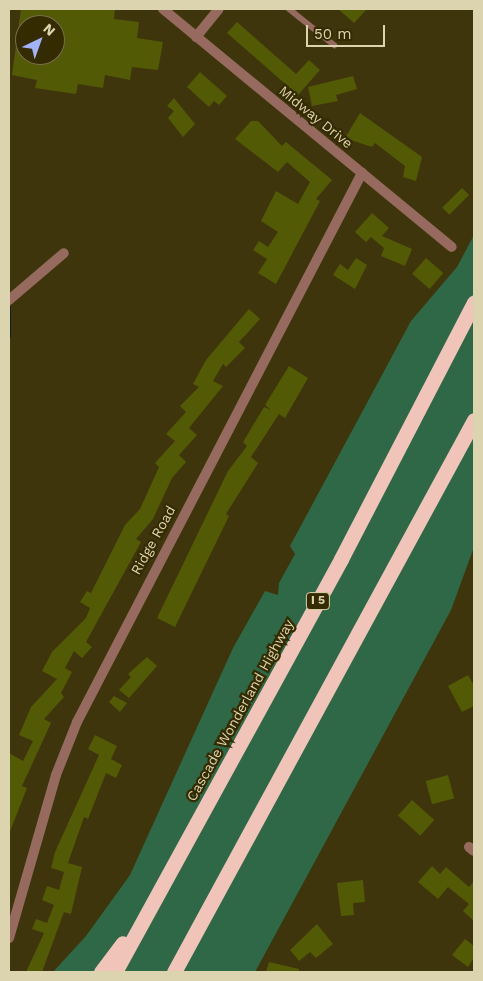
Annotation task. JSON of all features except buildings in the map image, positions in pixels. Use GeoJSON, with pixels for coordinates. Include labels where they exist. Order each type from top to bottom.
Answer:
{"type":"FeatureCollection","features":[{"type":"Feature","properties":{"kind":"highway","name":"Cascade Wonderland Highway"},"geometry":{"type":"LineString","coordinates":[[115,972],[341,559],[473,301]]}},
{"type":"Feature","properties":{"kind":"highway"},"geometry":{"type":"LineString","coordinates":[[174,972],[474,420]]}},
{"type":"Feature","properties":{"kind":"highway"},"geometry":{"type":"LineString","coordinates":[[101,972],[156,897]]}},
{"type":"Feature","properties":{"kind":"highway"},"geometry":{"type":"LineString","coordinates":[[186,972],[212,904]]}},
{"type":"Feature","properties":{"kind":"street","name":"Midway Drive"},"geometry":{"type":"LineString","coordinates":[[163,9],[452,247]]}},
{"type":"Feature","properties":{"kind":"street"},"geometry":{"type":"LineString","coordinates":[[196,37],[219,9]]}},
{"type":"Feature","properties":{"kind":"street","name":"Ridge Road"},"geometry":{"type":"LineString","coordinates":[[9,938],[56,775],[77,722],[362,173]]}},
{"type":"Feature","properties":{"kind":"street"},"geometry":{"type":"LineString","coordinates":[[9,300],[64,253]]}},
{"type":"Feature","properties":{"kind":"lane"},"geometry":{"type":"LineString","coordinates":[[289,9],[334,45]]}},
{"type":"Feature","properties":{"kind":"green space"},"geometry":{"type":"Polygon","coordinates":[[[474,235],[474,547],[451,610],[255,972],[53,972],[86,936],[130,875],[233,648],[265,591],[278,595],[279,583],[295,554],[290,546],[411,321],[457,267],[474,235]]]}},
{"type":"Feature","properties":{"kind":"waterway"},"geometry":{"type":"LineString","coordinates":[[9,307],[9,336]]}}]}
